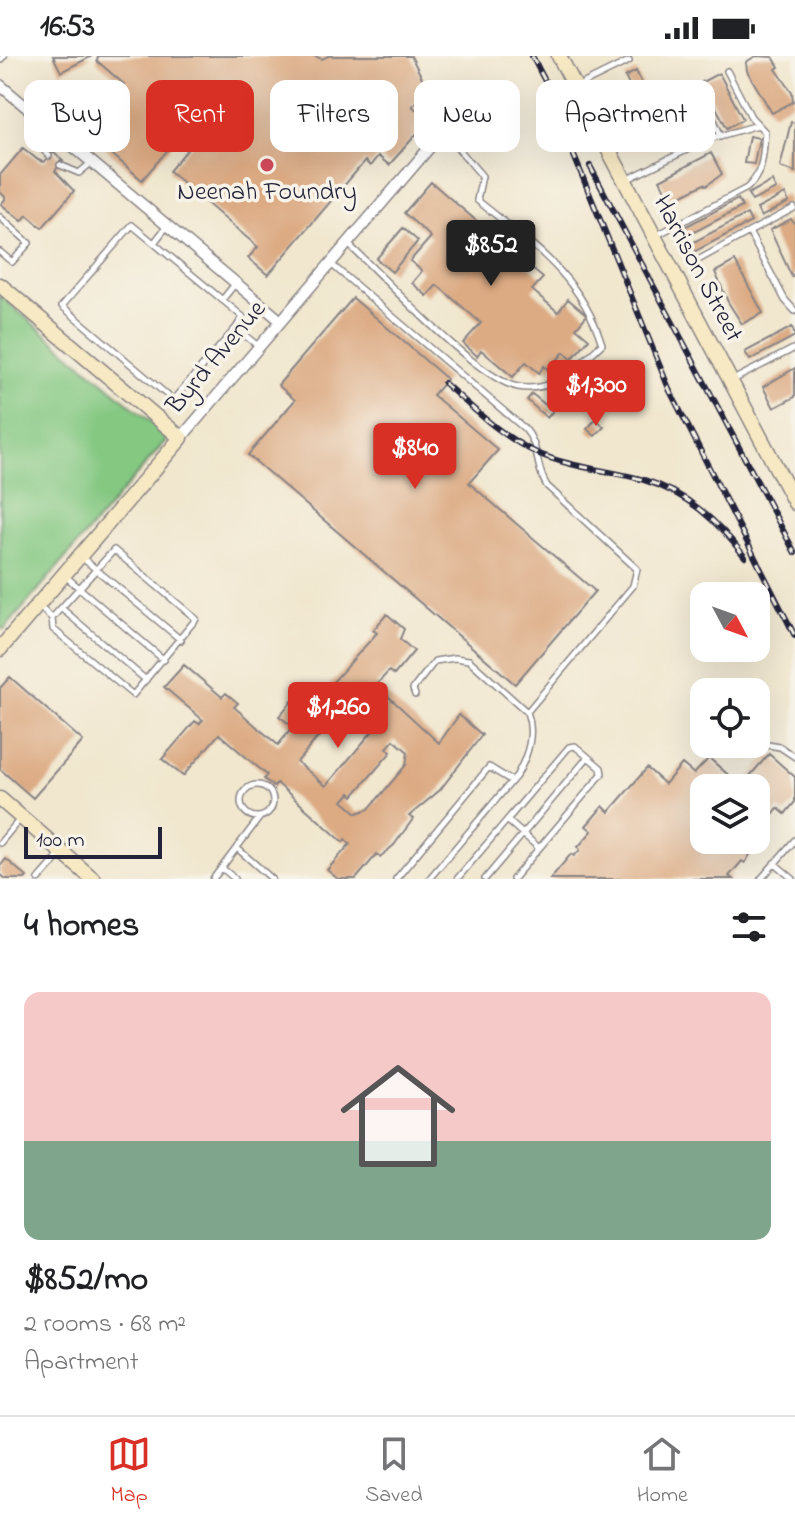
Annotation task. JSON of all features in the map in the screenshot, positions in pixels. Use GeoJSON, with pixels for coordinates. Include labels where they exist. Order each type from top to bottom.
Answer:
{"type":"FeatureCollection","features":[{"type":"Feature","properties":{"kind":"street","name":"Harrison Street"},"geometry":{"type":"LineString","coordinates":[[559,56],[571,80]]}},
{"type":"Feature","properties":{"kind":"street"},"geometry":{"type":"LineString","coordinates":[[0,85],[24,105]]}},
{"type":"Feature","properties":{"kind":"street"},"geometry":{"type":"LineString","coordinates":[[80,152],[281,321]]}},
{"type":"Feature","properties":{"kind":"street","name":"Byrd Avenue"},"geometry":{"type":"LineString","coordinates":[[0,649],[426,152]]}},
{"type":"Feature","properties":{"kind":"street","name":"Harrison Street"},"geometry":{"type":"LineString","coordinates":[[609,152],[795,503]]}},
{"type":"Feature","properties":{"kind":"street"},"geometry":{"type":"LineString","coordinates":[[0,285],[181,438]]}},
{"type":"Feature","properties":{"kind":"street"},"geometry":{"type":"LineString","coordinates":[[0,799],[93,879]]}},
{"type":"Feature","properties":{"kind":"lane"},"geometry":{"type":"LineString","coordinates":[[591,80],[629,61]]}},
{"type":"Feature","properties":{"kind":"lane"},"geometry":{"type":"LineString","coordinates":[[653,237],[747,188],[757,179],[763,165],[765,132],[727,71]]}},
{"type":"Feature","properties":{"kind":"lane"},"geometry":{"type":"LineString","coordinates":[[715,123],[721,136]]}},
{"type":"Feature","properties":{"kind":"lane"},"geometry":{"type":"LineString","coordinates":[[624,181],[683,150],[758,125]]}},
{"type":"Feature","properties":{"kind":"lane"},"geometry":{"type":"LineString","coordinates":[[45,152],[49,156]]}},
{"type":"Feature","properties":{"kind":"lane"},"geometry":{"type":"LineString","coordinates":[[348,243],[477,365],[518,387],[550,384],[571,373],[602,344],[588,305],[561,269],[477,200],[482,176],[461,152]]}},
{"type":"Feature","properties":{"kind":"lane"},"geometry":{"type":"LineString","coordinates":[[60,165],[79,173],[92,162]]}},
{"type":"Feature","properties":{"kind":"lane"},"geometry":{"type":"LineString","coordinates":[[700,259],[794,208]]}},
{"type":"Feature","properties":{"kind":"lane"},"geometry":{"type":"LineString","coordinates":[[0,217],[29,243],[12,262],[0,252]]}},
{"type":"Feature","properties":{"kind":"lane"},"geometry":{"type":"LineString","coordinates":[[132,225],[154,243],[243,317],[173,400],[62,306],[132,225]]}},
{"type":"Feature","properties":{"kind":"lane"},"geometry":{"type":"LineString","coordinates":[[154,243],[167,226]]}},
{"type":"Feature","properties":{"kind":"lane"},"geometry":{"type":"LineString","coordinates":[[749,232],[785,300],[795,311]]}},
{"type":"Feature","properties":{"kind":"lane"},"geometry":{"type":"LineString","coordinates":[[330,263],[525,429],[535,444],[541,477],[547,486],[637,569],[633,586],[527,712]]}},
{"type":"Feature","properties":{"kind":"lane"},"geometry":{"type":"LineString","coordinates":[[222,300],[236,283]]}},
{"type":"Feature","properties":{"kind":"lane"},"geometry":{"type":"LineString","coordinates":[[236,328],[259,346]]}},
{"type":"Feature","properties":{"kind":"lane"},"geometry":{"type":"LineString","coordinates":[[730,381],[795,348]]}},
{"type":"Feature","properties":{"kind":"lane"},"geometry":{"type":"LineString","coordinates":[[37,605],[52,618],[53,629],[133,695],[195,623],[192,613],[119,552],[108,553],[52,618]]}},
{"type":"Feature","properties":{"kind":"lane"},"geometry":{"type":"LineString","coordinates":[[80,556],[181,640]]}},
{"type":"Feature","properties":{"kind":"lane"},"geometry":{"type":"LineString","coordinates":[[63,575],[164,660]]}},
{"type":"Feature","properties":{"kind":"lane"},"geometry":{"type":"LineString","coordinates":[[61,608],[146,680]]}},
{"type":"Feature","properties":{"kind":"lane"},"geometry":{"type":"LineString","coordinates":[[415,695],[413,689],[435,661],[455,658],[469,660],[527,712],[532,724],[528,755],[512,781],[429,879]]}},
{"type":"Feature","properties":{"kind":"lane"},"geometry":{"type":"LineString","coordinates":[[770,745],[780,747],[795,757]]}},
{"type":"Feature","properties":{"kind":"lane"},"geometry":{"type":"LineString","coordinates":[[457,879],[569,747],[575,746],[601,768],[602,774],[513,879]]}},
{"type":"Feature","properties":{"kind":"lane"},"geometry":{"type":"LineString","coordinates":[[485,879],[588,757]]}},
{"type":"Feature","properties":{"kind":"lane"},"geometry":{"type":"LineString","coordinates":[[396,879],[489,767],[512,781]]}},
{"type":"Feature","properties":{"kind":"lane"},"geometry":{"type":"LineString","coordinates":[[213,879],[260,817],[270,812],[273,802],[270,792],[256,785],[243,794],[241,804],[246,813],[260,817]]}},
{"type":"Feature","properties":{"kind":"lane"},"geometry":{"type":"LineString","coordinates":[[0,843],[21,818]]}},
{"type":"Feature","properties":{"kind":"lane"},"geometry":{"type":"LineString","coordinates":[[507,820],[539,848]]}},
{"type":"Feature","properties":{"kind":"lane"},"geometry":{"type":"LineString","coordinates":[[761,879],[795,840]]}},
{"type":"Feature","properties":{"kind":"lane"},"geometry":{"type":"LineString","coordinates":[[238,849],[272,879]]}},
{"type":"Feature","properties":{"kind":"lane"},"geometry":{"type":"LineString","coordinates":[[39,879],[62,852]]}},
{"type":"Feature","properties":{"kind":"lane"},"geometry":{"type":"LineString","coordinates":[[774,863],[793,879]]}},
{"type":"Feature","properties":{"kind":"lane"},"geometry":{"type":"LineString","coordinates":[[222,868],[235,879]]}},
{"type":"Feature","properties":{"kind":"green space"},"geometry":{"type":"Polygon","coordinates":[[[0,296],[169,437],[4,630],[0,627],[0,296]]]}},
{"type":"Feature","properties":{"kind":"building"},"geometry":{"type":"Polygon","coordinates":[[[53,56],[92,56],[61,72],[53,56]]]}},
{"type":"Feature","properties":{"kind":"building"},"geometry":{"type":"Polygon","coordinates":[[[98,56],[314,56],[322,59],[328,56],[411,56],[423,80],[414,80],[414,137],[389,165],[378,156],[370,166],[365,161],[268,275],[248,258],[258,247],[169,171],[185,152],[254,152],[254,80],[146,80],[146,152],[166,152],[142,180],[110,152],[130,152],[130,80],[119,80],[97,61],[98,56]]]}},
{"type":"Feature","properties":{"kind":"building"},"geometry":{"type":"Polygon","coordinates":[[[756,56],[773,57],[779,67],[776,69],[792,92],[793,102],[772,113],[747,71],[746,62],[756,56]]]}},
{"type":"Feature","properties":{"kind":"building"},"geometry":{"type":"Polygon","coordinates":[[[636,71],[640,80],[626,80],[625,77],[636,71]]]}},
{"type":"Feature","properties":{"kind":"building"},"geometry":{"type":"Polygon","coordinates":[[[719,73],[743,119],[727,128],[715,106],[715,80],[706,80],[719,73]]]}},
{"type":"Feature","properties":{"kind":"building"},"geometry":{"type":"Polygon","coordinates":[[[791,122],[795,123],[795,172],[780,167],[791,122]]]}},
{"type":"Feature","properties":{"kind":"building"},"geometry":{"type":"Polygon","coordinates":[[[749,136],[759,138],[754,164],[744,163],[749,136]]]}},
{"type":"Feature","properties":{"kind":"building"},"geometry":{"type":"Polygon","coordinates":[[[23,148],[24,152],[44,162],[53,152],[63,161],[55,171],[74,191],[42,228],[27,215],[22,221],[1,204],[6,198],[0,192],[0,175],[23,148]]]}},
{"type":"Feature","properties":{"kind":"building"},"geometry":{"type":"Polygon","coordinates":[[[711,153],[722,174],[706,186],[704,184],[671,201],[660,180],[711,153]]]}},
{"type":"Feature","properties":{"kind":"building"},"geometry":{"type":"Polygon","coordinates":[[[772,181],[776,189],[752,201],[748,194],[772,181]]]}},
{"type":"Feature","properties":{"kind":"building"},"geometry":{"type":"Polygon","coordinates":[[[431,182],[543,278],[532,290],[558,312],[568,299],[587,315],[576,328],[589,339],[572,359],[564,352],[549,370],[544,366],[539,373],[526,362],[513,377],[481,350],[477,356],[463,343],[481,323],[437,285],[427,296],[412,283],[422,271],[410,261],[431,237],[404,213],[431,182]]]}},
{"type":"Feature","properties":{"kind":"building"},"geometry":{"type":"Polygon","coordinates":[[[785,194],[789,202],[761,217],[757,209],[785,194]]]}},
{"type":"Feature","properties":{"kind":"building"},"geometry":{"type":"Polygon","coordinates":[[[738,199],[742,207],[681,239],[677,231],[738,199]]]}},
{"type":"Feature","properties":{"kind":"building"},"geometry":{"type":"Polygon","coordinates":[[[747,214],[751,222],[690,254],[686,246],[747,214]]]}},
{"type":"Feature","properties":{"kind":"building"},"geometry":{"type":"Polygon","coordinates":[[[791,219],[795,224],[795,276],[792,277],[770,230],[791,219]]]}},
{"type":"Feature","properties":{"kind":"building"},"geometry":{"type":"Polygon","coordinates":[[[403,228],[418,241],[392,272],[376,259],[403,228]]]}},
{"type":"Feature","properties":{"kind":"building"},"geometry":{"type":"Polygon","coordinates":[[[735,261],[763,313],[742,324],[715,272],[735,261]]]}},
{"type":"Feature","properties":{"kind":"building"},"geometry":{"type":"Polygon","coordinates":[[[353,298],[447,379],[433,395],[498,450],[469,483],[595,591],[515,684],[248,455],[295,400],[278,385],[353,298]]]}},
{"type":"Feature","properties":{"kind":"building"},"geometry":{"type":"Polygon","coordinates":[[[792,327],[795,336],[750,360],[745,352],[792,327]]]}},
{"type":"Feature","properties":{"kind":"building"},"geometry":{"type":"Polygon","coordinates":[[[795,368],[795,397],[774,408],[763,387],[795,368]]]}},
{"type":"Feature","properties":{"kind":"building"},"geometry":{"type":"Polygon","coordinates":[[[532,394],[553,411],[547,418],[527,400],[532,394]]]}},
{"type":"Feature","properties":{"kind":"building"},"geometry":{"type":"Polygon","coordinates":[[[596,419],[604,427],[595,436],[587,429],[596,419]]]}},
{"type":"Feature","properties":{"kind":"building"},"geometry":{"type":"Polygon","coordinates":[[[387,614],[404,629],[400,639],[414,651],[394,675],[389,671],[376,685],[439,743],[459,715],[482,735],[440,790],[409,816],[413,819],[394,845],[380,857],[377,854],[356,879],[338,879],[327,870],[350,844],[345,839],[343,842],[277,783],[274,787],[264,779],[267,775],[219,734],[183,776],[162,759],[195,721],[199,724],[203,720],[164,687],[184,665],[222,697],[226,693],[238,703],[234,707],[278,745],[293,727],[279,716],[301,691],[314,703],[377,633],[373,630],[387,614]],[[348,702],[297,762],[326,786],[377,726],[348,702]],[[394,740],[387,748],[391,752],[353,796],[350,793],[343,801],[357,813],[369,809],[406,765],[408,752],[394,740]]]}},
{"type":"Feature","properties":{"kind":"building"},"geometry":{"type":"Polygon","coordinates":[[[10,677],[83,741],[33,798],[0,769],[0,688],[10,677]]]}},
{"type":"Feature","properties":{"kind":"building"},"geometry":{"type":"Polygon","coordinates":[[[770,755],[795,777],[795,802],[785,814],[778,808],[770,817],[770,774],[752,774],[770,755]]]}},
{"type":"Feature","properties":{"kind":"building"},"geometry":{"type":"Polygon","coordinates":[[[709,758],[727,774],[694,774],[709,758]]]}},
{"type":"Feature","properties":{"kind":"building"},"geometry":{"type":"Polygon","coordinates":[[[682,764],[694,774],[690,774],[690,854],[750,854],[745,863],[742,861],[729,876],[733,879],[550,879],[571,854],[574,856],[580,850],[578,847],[592,831],[586,826],[603,806],[609,812],[647,768],[665,784],[682,764]]]}},
{"type":"Feature","properties":{"kind":"building"},"geometry":{"type":"Polygon","coordinates":[[[6,859],[27,877],[6,879],[0,874],[0,866],[6,859]]]}},
{"type":"Feature","properties":{"kind":"railway"},"geometry":{"type":"LineString","coordinates":[[532,56],[545,80]]}},
{"type":"Feature","properties":{"kind":"railway"},"geometry":{"type":"LineString","coordinates":[[572,152],[670,391],[795,636]]}},
{"type":"Feature","properties":{"kind":"railway"},"geometry":{"type":"LineString","coordinates":[[590,166],[795,553]]}},
{"type":"Feature","properties":{"kind":"railway"},"geometry":{"type":"LineString","coordinates":[[444,383],[500,430],[537,453],[644,480],[675,493],[701,510],[745,557]]}},
{"type":"Feature","properties":{"kind":"place","name":"Neenah Foundry"},"geometry":{"type":"Point","coordinates":[267,165]}}]}
